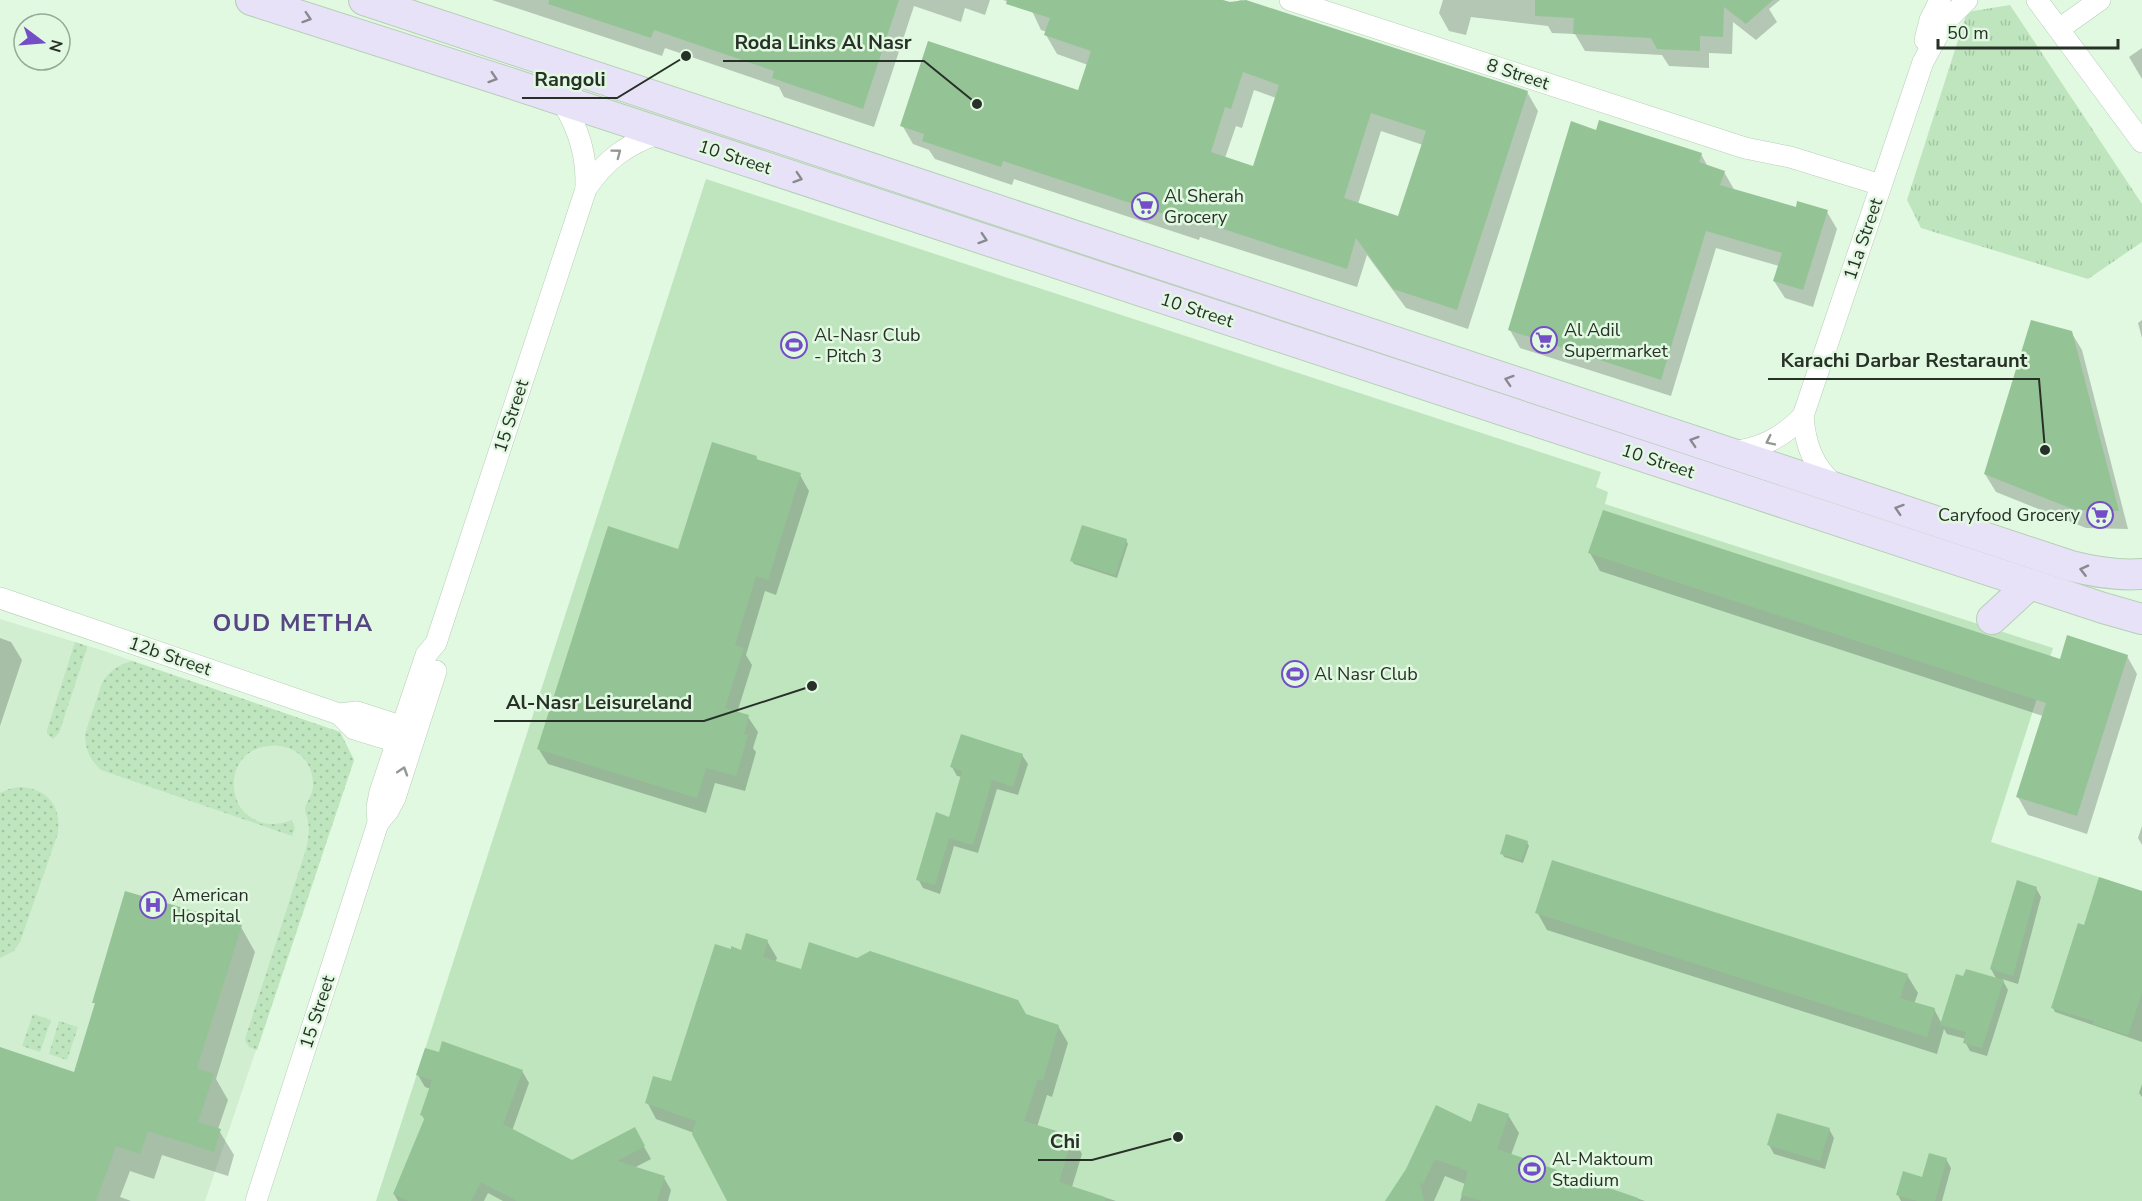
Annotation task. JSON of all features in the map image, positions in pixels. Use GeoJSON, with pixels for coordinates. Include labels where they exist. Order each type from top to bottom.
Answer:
{"type":"FeatureCollection","features":[{"type":"Feature","properties":{"kind":"main road","name":"10 Street"},"geometry":{"type":"LineString","coordinates":[[251,0],[2142,619]]}},
{"type":"Feature","properties":{"kind":"main road","name":"10 Street"},"geometry":{"type":"LineString","coordinates":[[364,0],[403,8],[2071,566],[2097,573],[2142,574]]}},
{"type":"Feature","properties":{"kind":"main road"},"geometry":{"type":"LineString","coordinates":[[1992,619],[2030,584]]}},
{"type":"Feature","properties":{"kind":"street","name":"8 Street"},"geometry":{"type":"LineString","coordinates":[[1290,0],[1745,148],[1790,157],[1879,192]]}},
{"type":"Feature","properties":{"kind":"street","name":"11a Street"},"geometry":{"type":"LineString","coordinates":[[1923,62],[1927,31],[1940,0]]}},
{"type":"Feature","properties":{"kind":"street","name":"11a Street"},"geometry":{"type":"LineString","coordinates":[[1841,490],[1827,478],[1809,450],[1804,433],[1803,416],[1923,62],[1945,22],[1967,0]]}},
{"type":"Feature","properties":{"kind":"street"},"geometry":{"type":"LineString","coordinates":[[2037,0],[2142,142]]}},
{"type":"Feature","properties":{"kind":"street"},"geometry":{"type":"LineString","coordinates":[[2059,29],[2100,0]]}},
{"type":"Feature","properties":{"kind":"street","name":"15 Street"},"geometry":{"type":"LineString","coordinates":[[561,100],[580,135],[585,154],[586,189]]}},
{"type":"Feature","properties":{"kind":"street","name":"15 Street"},"geometry":{"type":"LineString","coordinates":[[256,1201],[378,823],[392,805],[406,737],[436,668],[438,651],[436,643],[586,189],[608,161],[623,148],[660,132]]}},
{"type":"Feature","properties":{"kind":"street","name":"11a Street"},"geometry":{"type":"LineString","coordinates":[[1730,453],[1747,450],[1778,438],[1803,416]]}},
{"type":"Feature","properties":{"kind":"street","name":"12b Street"},"geometry":{"type":"LineString","coordinates":[[0,598],[339,714],[357,712],[406,737]]}},
{"type":"Feature","properties":{"kind":"shaded area","name":"American Hospital"},"geometry":{"type":"Polygon","coordinates":[[[0,619],[101,650],[340,732],[354,760],[205,1201],[0,1201],[0,619]]]}},
{"type":"Feature","properties":{"kind":"green space"},"geometry":{"type":"Polygon","coordinates":[[[2010,5],[2142,204],[2142,242],[2088,279],[1921,228],[1907,200],[1967,12],[2010,5]]]}},
{"type":"Feature","properties":{"kind":"green space","name":"Al Nasr Club"},"geometry":{"type":"Polygon","coordinates":[[[706,179],[1601,472],[1596,487],[1608,492],[1605,504],[2053,648],[1991,842],[2142,891],[2142,1201],[376,1201],[706,179]]]}},
{"type":"Feature","properties":{"kind":"green space"},"geometry":{"type":"Polygon","coordinates":[[[75,642],[87,648],[59,733],[53,739],[47,734],[47,730],[75,642]]]}},
{"type":"Feature","properties":{"kind":"green space"},"geometry":{"type":"Polygon","coordinates":[[[132,661],[340,732],[354,760],[257,1050],[249,1047],[245,1040],[306,849],[309,829],[305,809],[313,787],[309,766],[299,754],[286,747],[271,746],[256,749],[244,757],[236,771],[234,789],[238,804],[243,811],[264,823],[275,824],[292,820],[295,828],[292,836],[101,770],[89,754],[85,734],[102,683],[114,669],[132,661]]]}},
{"type":"Feature","properties":{"kind":"green space"},"geometry":{"type":"Polygon","coordinates":[[[19,787],[37,791],[50,800],[57,814],[58,833],[20,942],[14,951],[0,958],[0,793],[19,787]]]}},
{"type":"Feature","properties":{"kind":"green space"},"geometry":{"type":"Polygon","coordinates":[[[33,1014],[51,1020],[40,1052],[22,1046],[33,1014]]]}},
{"type":"Feature","properties":{"kind":"green space"},"geometry":{"type":"Polygon","coordinates":[[[59,1021],[78,1027],[67,1060],[49,1054],[59,1021]]]}},
{"type":"Feature","properties":{"kind":"building"},"geometry":{"type":"Polygon","coordinates":[[[549,0],[899,0],[863,109],[772,78],[774,71],[654,30],[651,38],[548,4],[549,0]]]}},
{"type":"Feature","properties":{"kind":"building"},"geometry":{"type":"Polygon","coordinates":[[[1007,0],[1223,0],[1230,2],[1246,0],[1528,91],[1457,310],[1393,289],[1356,238],[1347,269],[1189,218],[1188,222],[1003,161],[1001,167],[922,141],[924,134],[900,126],[928,41],[1078,90],[1091,51],[1044,35],[1050,18],[1006,4],[1007,0]],[[1243,72],[1231,109],[1225,107],[1211,152],[1253,166],[1279,85],[1243,72]],[[1371,113],[1344,198],[1398,216],[1426,131],[1371,113]]]}},
{"type":"Feature","properties":{"kind":"building"},"geometry":{"type":"Polygon","coordinates":[[[1535,0],[1773,0],[1746,24],[1724,7],[1723,37],[1700,36],[1700,51],[1657,49],[1651,38],[1573,34],[1574,18],[1535,16],[1535,0]]]}},
{"type":"Feature","properties":{"kind":"building"},"geometry":{"type":"Polygon","coordinates":[[[1599,120],[1702,153],[1699,162],[1725,171],[1720,185],[1796,207],[1797,201],[1828,210],[1803,290],[1773,281],[1782,253],[1706,231],[1661,380],[1508,330],[1571,121],[1596,130],[1599,120]]]}},
{"type":"Feature","properties":{"kind":"building"},"geometry":{"type":"Polygon","coordinates":[[[2031,320],[2072,331],[2119,511],[2075,510],[1984,474],[2031,320]]]}},
{"type":"Feature","properties":{"kind":"building"},"geometry":{"type":"Polygon","coordinates":[[[712,442],[801,473],[768,580],[756,576],[735,645],[744,648],[725,708],[749,715],[744,734],[748,735],[736,776],[706,768],[697,798],[537,749],[608,526],[678,549],[712,442]]]}},
{"type":"Feature","properties":{"kind":"building"},"geometry":{"type":"Polygon","coordinates":[[[1603,510],[2060,659],[2067,635],[2128,655],[2077,816],[2016,797],[2046,703],[1588,553],[1603,510]]]}},
{"type":"Feature","properties":{"kind":"building"},"geometry":{"type":"Polygon","coordinates":[[[1082,525],[1127,539],[1115,575],[1070,561],[1082,525]]]}},
{"type":"Feature","properties":{"kind":"building"},"geometry":{"type":"Polygon","coordinates":[[[961,734],[1023,754],[1013,787],[992,780],[973,845],[949,838],[935,885],[916,880],[936,812],[949,817],[962,771],[950,767],[961,734]]]}},
{"type":"Feature","properties":{"kind":"building"},"geometry":{"type":"Polygon","coordinates":[[[1506,834],[1528,841],[1521,860],[1500,854],[1506,834]]]}},
{"type":"Feature","properties":{"kind":"building"},"geometry":{"type":"Polygon","coordinates":[[[1552,860],[1908,974],[1900,998],[1935,1008],[1927,1037],[1535,913],[1552,860]]]}},
{"type":"Feature","properties":{"kind":"building"},"geometry":{"type":"Polygon","coordinates":[[[2099,877],[2142,891],[2142,993],[2128,1035],[2093,1024],[2094,1021],[2051,1008],[2078,923],[2084,925],[2099,877]]]}},
{"type":"Feature","properties":{"kind":"building"},"geometry":{"type":"Polygon","coordinates":[[[2017,880],[2037,887],[2013,976],[1990,969],[2017,880]]]}},
{"type":"Feature","properties":{"kind":"building"},"geometry":{"type":"Polygon","coordinates":[[[125,891],[242,925],[197,1068],[214,1074],[198,1122],[221,1129],[214,1152],[148,1131],[140,1154],[116,1146],[96,1201],[0,1201],[0,1047],[74,1072],[125,891]]]}},
{"type":"Feature","properties":{"kind":"building"},"geometry":{"type":"Polygon","coordinates":[[[746,933],[768,940],[763,957],[801,969],[809,942],[857,958],[870,951],[1018,1000],[1026,1014],[1059,1025],[1043,1081],[1038,1079],[1024,1121],[1073,1136],[1059,1182],[1105,1197],[1105,1201],[727,1201],[692,1134],[696,1121],[645,1103],[653,1076],[671,1081],[715,944],[741,950],[746,933]]]}},
{"type":"Feature","properties":{"kind":"building"},"geometry":{"type":"Polygon","coordinates":[[[1966,969],[2004,980],[1982,1048],[1963,1043],[1966,1032],[1940,1025],[1956,974],[1963,976],[1966,969]]]}},
{"type":"Feature","properties":{"kind":"building"},"geometry":{"type":"Polygon","coordinates":[[[442,1041],[523,1070],[503,1124],[572,1160],[635,1127],[645,1146],[617,1161],[665,1176],[657,1201],[517,1201],[481,1182],[471,1201],[409,1201],[393,1194],[425,1117],[420,1115],[432,1080],[416,1075],[425,1048],[439,1052],[442,1041]]]}},
{"type":"Feature","properties":{"kind":"building"},"geometry":{"type":"Polygon","coordinates":[[[1478,1103],[1509,1114],[1497,1149],[1638,1198],[1638,1201],[1482,1201],[1461,1195],[1468,1171],[1435,1159],[1423,1184],[1420,1183],[1424,1201],[1385,1201],[1406,1169],[1436,1105],[1471,1122],[1478,1103]]]}},
{"type":"Feature","properties":{"kind":"building"},"geometry":{"type":"Polygon","coordinates":[[[1777,1113],[1830,1128],[1820,1161],[1767,1145],[1777,1113]]]}},
{"type":"Feature","properties":{"kind":"building"},"geometry":{"type":"Polygon","coordinates":[[[1929,1153],[1947,1158],[1935,1201],[1918,1201],[1896,1195],[1903,1171],[1922,1177],[1929,1153]]]}},
{"type":"Feature","properties":{"kind":"place","name":"Rangoli"},"geometry":{"type":"Point","coordinates":[686,56]}},
{"type":"Feature","properties":{"kind":"place","name":"Roda Links Al Nasr"},"geometry":{"type":"Point","coordinates":[977,104]}},
{"type":"Feature","properties":{"kind":"place","name":"Al Sherah Grocery"},"geometry":{"type":"Point","coordinates":[1145,206]}},
{"type":"Feature","properties":{"kind":"place","name":"Al Adil Supermarket"},"geometry":{"type":"Point","coordinates":[1544,340]}},
{"type":"Feature","properties":{"kind":"place","name":"Al-Nasr Club - Pitch 3"},"geometry":{"type":"Point","coordinates":[794,345]}},
{"type":"Feature","properties":{"kind":"place","name":"Karachi Darbar Restaraunt"},"geometry":{"type":"Point","coordinates":[2045,450]}},
{"type":"Feature","properties":{"kind":"place","name":"Caryfood Grocery"},"geometry":{"type":"Point","coordinates":[2100,515]}},
{"type":"Feature","properties":{"kind":"place","name":"Al Nasr Club"},"geometry":{"type":"Point","coordinates":[1295,674]}},
{"type":"Feature","properties":{"kind":"place","name":"Al-Nasr Leisureland"},"geometry":{"type":"Point","coordinates":[812,686]}},
{"type":"Feature","properties":{"kind":"place","name":"American Hospital"},"geometry":{"type":"Point","coordinates":[153,905]}},
{"type":"Feature","properties":{"kind":"place","name":"Chi"},"geometry":{"type":"Point","coordinates":[1178,1137]}},
{"type":"Feature","properties":{"kind":"place","name":"Al-Maktoum Stadium"},"geometry":{"type":"Point","coordinates":[1532,1169]}},
{"type":"Feature","properties":{"kind":"district","name":"OUD METHA"},"geometry":{"type":"Point","coordinates":[293,623]}}]}
